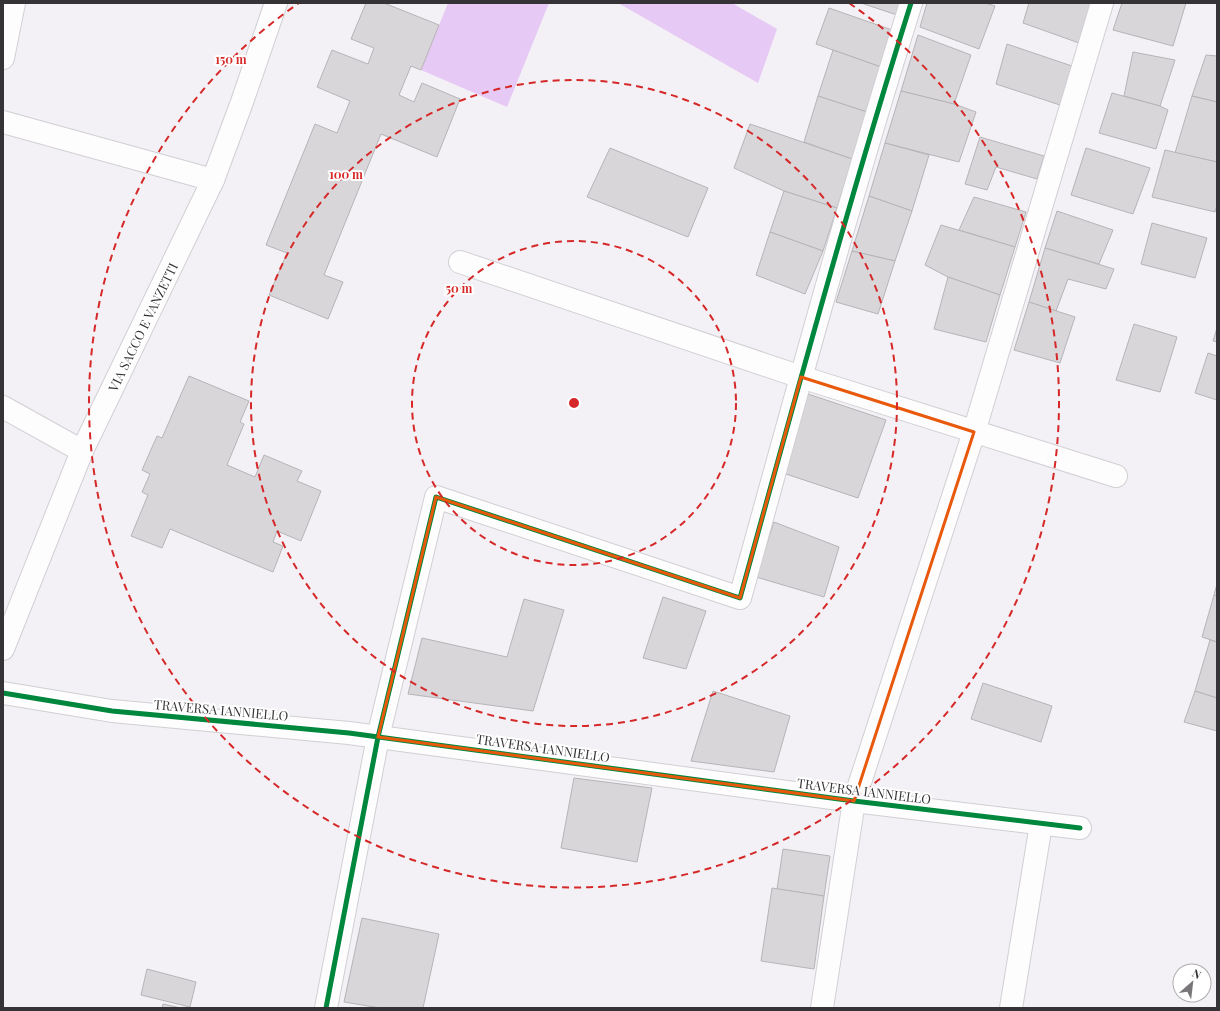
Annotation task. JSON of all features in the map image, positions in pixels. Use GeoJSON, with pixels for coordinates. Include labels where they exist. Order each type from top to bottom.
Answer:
{"type":"FeatureCollection","features":[{"type":"Feature","properties":{"kind":"street"},"geometry":{"type":"LineString","coordinates":[[3,58],[14,3]]}},
{"type":"Feature","properties":{"kind":"street","name":"VIA SACCO E VANZETTI"},"geometry":{"type":"LineString","coordinates":[[3,649],[82,451],[214,180],[276,3]]}},
{"type":"Feature","properties":{"kind":"street"},"geometry":{"type":"LineString","coordinates":[[326,1008],[378,737],[436,497],[740,598],[801,377],[911,3]]}},
{"type":"Feature","properties":{"kind":"street"},"geometry":{"type":"LineString","coordinates":[[822,1008],[854,801],[974,432],[1102,3]]}},
{"type":"Feature","properties":{"kind":"street"},"geometry":{"type":"LineString","coordinates":[[3,122],[214,180]]}},
{"type":"Feature","properties":{"kind":"street"},"geometry":{"type":"LineString","coordinates":[[460,262],[801,377],[1116,476]]}},
{"type":"Feature","properties":{"kind":"street"},"geometry":{"type":"LineString","coordinates":[[3,407],[82,451]]}},
{"type":"Feature","properties":{"kind":"street","name":"TRAVERSA IANNIELLO"},"geometry":{"type":"LineString","coordinates":[[3,693],[112,710],[342,732],[854,801],[1080,828]]}},
{"type":"Feature","properties":{"kind":"street"},"geometry":{"type":"LineString","coordinates":[[1011,1008],[1041,824]]}},
{"type":"Feature","properties":{"kind":"highlighted area"},"geometry":{"type":"Polygon","coordinates":[[[801,377],[974,432],[854,801],[378,737],[436,497],[740,598],[801,377]]]}},
{"type":"Feature","properties":{"kind":"shaded area"},"geometry":{"type":"Polygon","coordinates":[[[448,3],[549,3],[507,107],[421,70],[448,3]]]}},
{"type":"Feature","properties":{"kind":"shaded area"},"geometry":{"type":"Polygon","coordinates":[[[618,3],[732,3],[777,29],[758,83],[618,3]]]}},
{"type":"Feature","properties":{"kind":"building"},"geometry":{"type":"Polygon","coordinates":[[[366,3],[384,3],[439,25],[421,70],[411,66],[399,95],[414,102],[422,83],[460,99],[437,157],[381,134],[324,275],[343,282],[328,319],[269,295],[287,253],[266,245],[315,124],[337,133],[350,101],[317,87],[332,50],[368,64],[374,48],[351,39],[366,3]]]}},
{"type":"Feature","properties":{"kind":"building"},"geometry":{"type":"Polygon","coordinates":[[[861,3],[901,3],[897,15],[861,3]]]}},
{"type":"Feature","properties":{"kind":"building"},"geometry":{"type":"Polygon","coordinates":[[[927,3],[985,3],[995,6],[979,49],[920,27],[927,3]]]}},
{"type":"Feature","properties":{"kind":"building"},"geometry":{"type":"Polygon","coordinates":[[[1029,3],[1092,3],[1079,43],[1023,23],[1029,3]]]}},
{"type":"Feature","properties":{"kind":"building"},"geometry":{"type":"Polygon","coordinates":[[[1122,3],[1186,3],[1173,46],[1113,30],[1122,3]]]}},
{"type":"Feature","properties":{"kind":"building"},"geometry":{"type":"Polygon","coordinates":[[[829,8],[892,30],[881,67],[816,44],[829,8]]]}},
{"type":"Feature","properties":{"kind":"building"},"geometry":{"type":"Polygon","coordinates":[[[918,35],[971,55],[954,104],[901,91],[918,35]]]}},
{"type":"Feature","properties":{"kind":"building"},"geometry":{"type":"Polygon","coordinates":[[[1007,44],[1072,66],[1060,105],[996,84],[1007,44]]]}},
{"type":"Feature","properties":{"kind":"building"},"geometry":{"type":"Polygon","coordinates":[[[833,50],[881,67],[867,112],[818,96],[833,50]]]}},
{"type":"Feature","properties":{"kind":"building"},"geometry":{"type":"Polygon","coordinates":[[[1133,52],[1175,60],[1160,106],[1124,96],[1133,52]]]}},
{"type":"Feature","properties":{"kind":"building"},"geometry":{"type":"Polygon","coordinates":[[[1206,55],[1217,56],[1217,102],[1192,96],[1206,55]]]}},
{"type":"Feature","properties":{"kind":"building"},"geometry":{"type":"Polygon","coordinates":[[[901,91],[954,104],[976,112],[959,162],[885,143],[901,91]]]}},
{"type":"Feature","properties":{"kind":"building"},"geometry":{"type":"Polygon","coordinates":[[[1112,93],[1160,106],[1168,110],[1156,149],[1099,133],[1112,93]]]}},
{"type":"Feature","properties":{"kind":"building"},"geometry":{"type":"Polygon","coordinates":[[[818,96],[867,112],[852,159],[804,142],[818,96]]]}},
{"type":"Feature","properties":{"kind":"building"},"geometry":{"type":"Polygon","coordinates":[[[1192,96],[1217,102],[1217,162],[1175,153],[1192,96]]]}},
{"type":"Feature","properties":{"kind":"building"},"geometry":{"type":"Polygon","coordinates":[[[750,124],[852,159],[837,208],[784,191],[734,168],[750,124]]]}},
{"type":"Feature","properties":{"kind":"building"},"geometry":{"type":"Polygon","coordinates":[[[980,137],[1044,156],[1037,179],[996,167],[987,190],[965,184],[980,137]]]}},
{"type":"Feature","properties":{"kind":"building"},"geometry":{"type":"Polygon","coordinates":[[[885,143],[929,155],[912,211],[869,196],[885,143]]]}},
{"type":"Feature","properties":{"kind":"building"},"geometry":{"type":"Polygon","coordinates":[[[610,148],[708,188],[688,237],[587,197],[610,148]]]}},
{"type":"Feature","properties":{"kind":"building"},"geometry":{"type":"Polygon","coordinates":[[[1086,148],[1150,168],[1133,214],[1071,195],[1086,148]]]}},
{"type":"Feature","properties":{"kind":"building"},"geometry":{"type":"Polygon","coordinates":[[[1165,150],[1217,162],[1217,205],[1215,212],[1152,197],[1165,150]]]}},
{"type":"Feature","properties":{"kind":"building"},"geometry":{"type":"Polygon","coordinates":[[[784,191],[837,208],[823,251],[770,232],[784,191]]]}},
{"type":"Feature","properties":{"kind":"building"},"geometry":{"type":"Polygon","coordinates":[[[869,196],[912,211],[895,261],[852,251],[869,196]]]}},
{"type":"Feature","properties":{"kind":"building"},"geometry":{"type":"Polygon","coordinates":[[[974,197],[1026,212],[1015,247],[959,230],[974,197]]]}},
{"type":"Feature","properties":{"kind":"building"},"geometry":{"type":"Polygon","coordinates":[[[1057,211],[1113,230],[1099,264],[1045,248],[1057,211]]]}},
{"type":"Feature","properties":{"kind":"building"},"geometry":{"type":"Polygon","coordinates":[[[1152,223],[1207,238],[1195,278],[1141,264],[1152,223]]]}},
{"type":"Feature","properties":{"kind":"building"},"geometry":{"type":"Polygon","coordinates":[[[941,225],[1015,247],[1000,295],[948,277],[925,265],[941,225]]]}},
{"type":"Feature","properties":{"kind":"building"},"geometry":{"type":"Polygon","coordinates":[[[770,232],[823,251],[805,294],[756,275],[770,232]]]}},
{"type":"Feature","properties":{"kind":"building"},"geometry":{"type":"Polygon","coordinates":[[[1045,248],[1114,269],[1106,289],[1068,279],[1056,311],[1029,302],[1045,248]]]}},
{"type":"Feature","properties":{"kind":"building"},"geometry":{"type":"Polygon","coordinates":[[[852,251],[895,261],[878,314],[836,302],[852,251]]]}},
{"type":"Feature","properties":{"kind":"building"},"geometry":{"type":"Polygon","coordinates":[[[948,277],[1000,295],[986,342],[934,329],[948,277]]]}},
{"type":"Feature","properties":{"kind":"building"},"geometry":{"type":"Polygon","coordinates":[[[1029,302],[1075,317],[1060,363],[1014,350],[1029,302]]]}},
{"type":"Feature","properties":{"kind":"building"},"geometry":{"type":"Polygon","coordinates":[[[1134,324],[1177,337],[1160,392],[1116,380],[1134,324]]]}},
{"type":"Feature","properties":{"kind":"building"},"geometry":{"type":"Polygon","coordinates":[[[1217,328],[1217,342],[1213,341],[1217,328]]]}},
{"type":"Feature","properties":{"kind":"building"},"geometry":{"type":"Polygon","coordinates":[[[1208,353],[1217,356],[1217,400],[1195,393],[1208,353]]]}},
{"type":"Feature","properties":{"kind":"building"},"geometry":{"type":"Polygon","coordinates":[[[189,376],[249,401],[240,422],[244,424],[227,465],[255,477],[264,455],[302,471],[297,481],[321,491],[301,541],[277,531],[273,542],[283,546],[273,572],[170,529],[162,548],[131,536],[148,495],[142,492],[150,474],[142,470],[157,436],[162,438],[189,376]]]}},
{"type":"Feature","properties":{"kind":"building"},"geometry":{"type":"Polygon","coordinates":[[[805,393],[886,420],[858,498],[783,473],[805,393]]]}},
{"type":"Feature","properties":{"kind":"building"},"geometry":{"type":"Polygon","coordinates":[[[774,522],[839,547],[824,597],[756,577],[774,522]]]}},
{"type":"Feature","properties":{"kind":"building"},"geometry":{"type":"Polygon","coordinates":[[[1217,584],[1217,596],[1214,595],[1217,584]]]}},
{"type":"Feature","properties":{"kind":"building"},"geometry":{"type":"Polygon","coordinates":[[[1214,595],[1217,596],[1217,642],[1202,637],[1214,595]]]}},
{"type":"Feature","properties":{"kind":"building"},"geometry":{"type":"Polygon","coordinates":[[[663,597],[706,611],[686,669],[643,658],[663,597]]]}},
{"type":"Feature","properties":{"kind":"building"},"geometry":{"type":"Polygon","coordinates":[[[524,599],[564,610],[533,711],[408,694],[422,638],[507,657],[524,599]]]}},
{"type":"Feature","properties":{"kind":"building"},"geometry":{"type":"Polygon","coordinates":[[[1210,640],[1217,642],[1217,698],[1195,691],[1210,640]]]}},
{"type":"Feature","properties":{"kind":"building"},"geometry":{"type":"Polygon","coordinates":[[[983,683],[1052,706],[1041,742],[971,719],[983,683]]]}},
{"type":"Feature","properties":{"kind":"building"},"geometry":{"type":"Polygon","coordinates":[[[713,691],[790,716],[774,772],[691,761],[713,691]]]}},
{"type":"Feature","properties":{"kind":"building"},"geometry":{"type":"Polygon","coordinates":[[[1195,691],[1217,698],[1217,731],[1184,722],[1195,691]]]}},
{"type":"Feature","properties":{"kind":"building"},"geometry":{"type":"Polygon","coordinates":[[[574,778],[652,788],[637,862],[561,848],[574,778]]]}},
{"type":"Feature","properties":{"kind":"building"},"geometry":{"type":"Polygon","coordinates":[[[783,849],[830,856],[824,896],[777,889],[783,849]]]}},
{"type":"Feature","properties":{"kind":"building"},"geometry":{"type":"Polygon","coordinates":[[[772,888],[824,896],[814,969],[761,961],[772,888]]]}},
{"type":"Feature","properties":{"kind":"building"},"geometry":{"type":"Polygon","coordinates":[[[362,918],[439,934],[423,1008],[380,1008],[344,1002],[362,918]]]}},
{"type":"Feature","properties":{"kind":"building"},"geometry":{"type":"Polygon","coordinates":[[[147,969],[196,982],[190,1007],[141,995],[147,969]]]}},
{"type":"Feature","properties":{"kind":"building"},"geometry":{"type":"Polygon","coordinates":[[[163,1004],[181,1008],[162,1008],[163,1004]]]}},
{"type":"Feature","properties":{"kind":"cycle path"},"geometry":{"type":"LineString","coordinates":[[326,1008],[378,737],[436,497],[740,598],[844,225],[911,3]]}},
{"type":"Feature","properties":{"kind":"cycle path"},"geometry":{"type":"LineString","coordinates":[[3,693],[112,711],[349,733],[854,801],[1080,828]]}}]}
